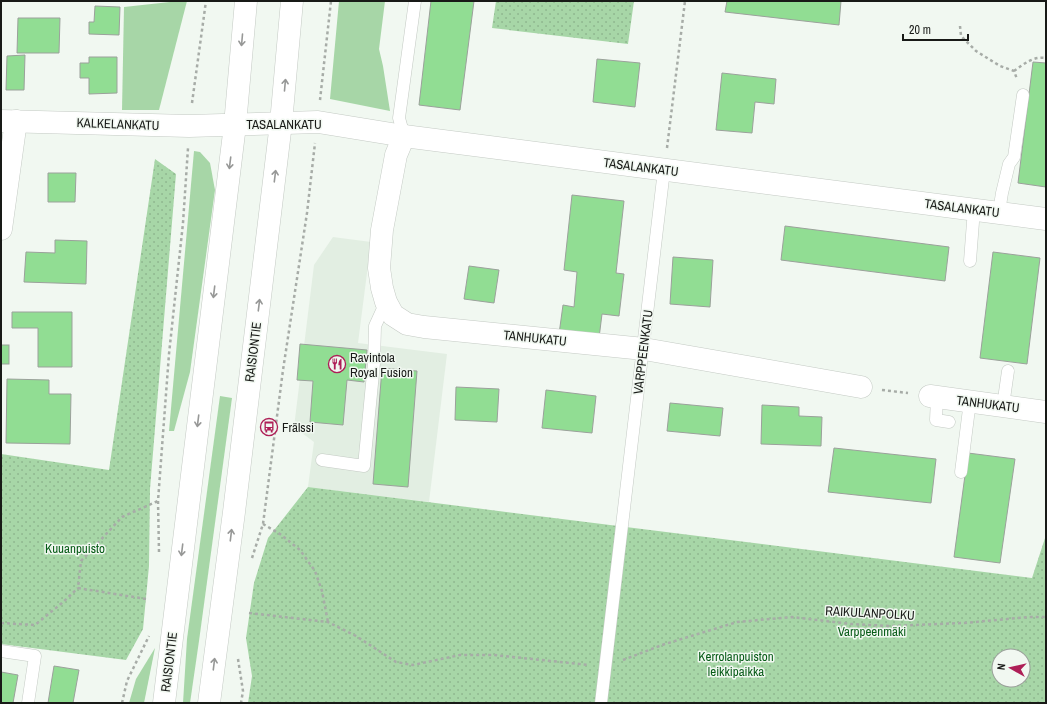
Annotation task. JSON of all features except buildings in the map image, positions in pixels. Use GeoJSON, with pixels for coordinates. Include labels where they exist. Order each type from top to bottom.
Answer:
{"type":"FeatureCollection","features":[{"type":"Feature","properties":{"kind":"street","name":"RAISIONTIE"},"geometry":{"type":"LineString","coordinates":[[164,703],[235,125],[246,1]]}},
{"type":"Feature","properties":{"kind":"street","name":"RAISIONTIE"},"geometry":{"type":"LineString","coordinates":[[209,703],[234,512],[281,123],[292,1]]}},
{"type":"Feature","properties":{"kind":"street","name":"KALKELANKATU"},"geometry":{"type":"LineString","coordinates":[[9,121],[189,126],[235,125]]}},
{"type":"Feature","properties":{"kind":"street"},"geometry":{"type":"LineString","coordinates":[[1,229],[9,121]]}},
{"type":"Feature","properties":{"kind":"street","name":"TASALANKATU"},"geometry":{"type":"LineString","coordinates":[[235,125],[318,122],[404,136],[1046,219]]}},
{"type":"Feature","properties":{"kind":"street","name":"TANHUKATU"},"geometry":{"type":"LineString","coordinates":[[404,136],[396,155],[382,230],[379,268],[386,302],[393,315],[407,324],[424,327],[644,349],[861,387]]}},
{"type":"Feature","properties":{"kind":"street","name":"TANHUKATU"},"geometry":{"type":"LineString","coordinates":[[933,397],[1046,412]]}},
{"type":"Feature","properties":{"kind":"lane"},"geometry":{"type":"LineString","coordinates":[[404,136],[400,118],[415,1]]}},
{"type":"Feature","properties":{"kind":"lane"},"geometry":{"type":"LineString","coordinates":[[999,212],[1008,164],[1014,157],[1023,95]]}},
{"type":"Feature","properties":{"kind":"lane","name":"VARPPEENKATU"},"geometry":{"type":"LineString","coordinates":[[601,703],[664,170]]}},
{"type":"Feature","properties":{"kind":"lane"},"geometry":{"type":"LineString","coordinates":[[970,261],[974,210]]}},
{"type":"Feature","properties":{"kind":"lane"},"geometry":{"type":"LineString","coordinates":[[322,460],[364,466],[374,363],[375,326],[386,302]]}},
{"type":"Feature","properties":{"kind":"lane"},"geometry":{"type":"LineString","coordinates":[[1003,406],[1008,371]]}},
{"type":"Feature","properties":{"kind":"lane"},"geometry":{"type":"LineString","coordinates":[[933,397],[936,420],[949,422]]}},
{"type":"Feature","properties":{"kind":"lane"},"geometry":{"type":"LineString","coordinates":[[960,472],[970,402]]}},
{"type":"Feature","properties":{"kind":"lane"},"geometry":{"type":"LineString","coordinates":[[1,651],[35,656],[28,703]]}},
{"type":"Feature","properties":{"kind":"path"},"geometry":{"type":"LineString","coordinates":[[159,555],[158,501],[169,354],[183,223],[189,126],[206,1]]}},
{"type":"Feature","properties":{"kind":"path"},"geometry":{"type":"LineString","coordinates":[[251,559],[263,524],[281,382],[307,213],[331,1]]}},
{"type":"Feature","properties":{"kind":"path"},"geometry":{"type":"LineString","coordinates":[[664,170],[685,1]]}},
{"type":"Feature","properties":{"kind":"path"},"geometry":{"type":"LineString","coordinates":[[960,26],[961,36],[976,51],[1000,66],[1014,71],[1023,95]]}},
{"type":"Feature","properties":{"kind":"path"},"geometry":{"type":"LineString","coordinates":[[1014,71],[1031,59],[1041,57],[1046,58]]}},
{"type":"Feature","properties":{"kind":"path"},"geometry":{"type":"LineString","coordinates":[[861,387],[933,397]]}},
{"type":"Feature","properties":{"kind":"path"},"geometry":{"type":"LineString","coordinates":[[1,623],[35,625],[78,588],[82,561],[122,517],[158,501]]}},
{"type":"Feature","properties":{"kind":"path"},"geometry":{"type":"LineString","coordinates":[[263,524],[280,534],[300,550],[315,571],[322,591],[328,622]]}},
{"type":"Feature","properties":{"kind":"path"},"geometry":{"type":"LineString","coordinates":[[78,588],[146,599]]}},
{"type":"Feature","properties":{"kind":"path"},"geometry":{"type":"LineString","coordinates":[[249,613],[328,622],[356,636],[396,662],[413,665],[460,655],[494,655],[606,667]]}},
{"type":"Feature","properties":{"kind":"path","name":"RAIKULANPOLKU"},"geometry":{"type":"LineString","coordinates":[[606,667],[662,645],[737,622],[792,617],[851,624],[890,626],[964,623],[1029,617],[1046,617]]}},
{"type":"Feature","properties":{"kind":"path"},"geometry":{"type":"LineString","coordinates":[[122,703],[127,681],[152,630]]}},
{"type":"Feature","properties":{"kind":"path"},"geometry":{"type":"LineString","coordinates":[[238,656],[243,691],[241,703]]}},
{"type":"Feature","properties":{"kind":"shaded area"},"geometry":{"type":"Polygon","coordinates":[[[333,237],[371,242],[358,343],[447,354],[429,502],[308,487],[314,442],[294,427],[314,265],[333,237]]]}},
{"type":"Feature","properties":{"kind":"green space"},"geometry":{"type":"Polygon","coordinates":[[[187,1],[159,110],[122,110],[124,7],[187,1]]]}},
{"type":"Feature","properties":{"kind":"green space"},"geometry":{"type":"Polygon","coordinates":[[[339,1],[385,1],[379,49],[390,111],[330,99],[339,1]]]}},
{"type":"Feature","properties":{"kind":"green space"},"geometry":{"type":"Polygon","coordinates":[[[496,1],[634,1],[628,44],[492,28],[496,1]]]}},
{"type":"Feature","properties":{"kind":"green space"},"geometry":{"type":"Polygon","coordinates":[[[194,151],[200,152],[210,163],[215,190],[190,372],[174,431],[169,431],[194,151]]]}},
{"type":"Feature","properties":{"kind":"green space","name":"Kuuanpuisto"},"geometry":{"type":"Polygon","coordinates":[[[155,159],[176,174],[150,489],[149,566],[143,629],[126,660],[1,644],[1,454],[109,470],[155,159]]]}},
{"type":"Feature","properties":{"kind":"green space"},"geometry":{"type":"Polygon","coordinates":[[[220,396],[232,398],[190,703],[183,703],[187,639],[220,396]]]}},
{"type":"Feature","properties":{"kind":"green space"},"geometry":{"type":"Polygon","coordinates":[[[308,487],[1032,578],[1046,535],[1046,703],[248,703],[252,676],[246,638],[254,583],[268,538],[308,487]]]}},
{"type":"Feature","properties":{"kind":"green space"},"geometry":{"type":"Polygon","coordinates":[[[155,648],[144,703],[129,703],[136,679],[155,648]]]}},
{"type":"Feature","properties":{"kind":"place","name":"Ravintola Royal Fusion"},"geometry":{"type":"Point","coordinates":[337,364]}},
{"type":"Feature","properties":{"kind":"place","name":"Frälssi"},"geometry":{"type":"Point","coordinates":[269,427]}},
{"type":"Feature","properties":{"kind":"park label","name":"Varppeenmäki"},"geometry":{"type":"Point","coordinates":[872,631]}},
{"type":"Feature","properties":{"kind":"park label","name":"Kerrolanpuiston leikkipaikka"},"geometry":{"type":"Point","coordinates":[736,664]}}]}
